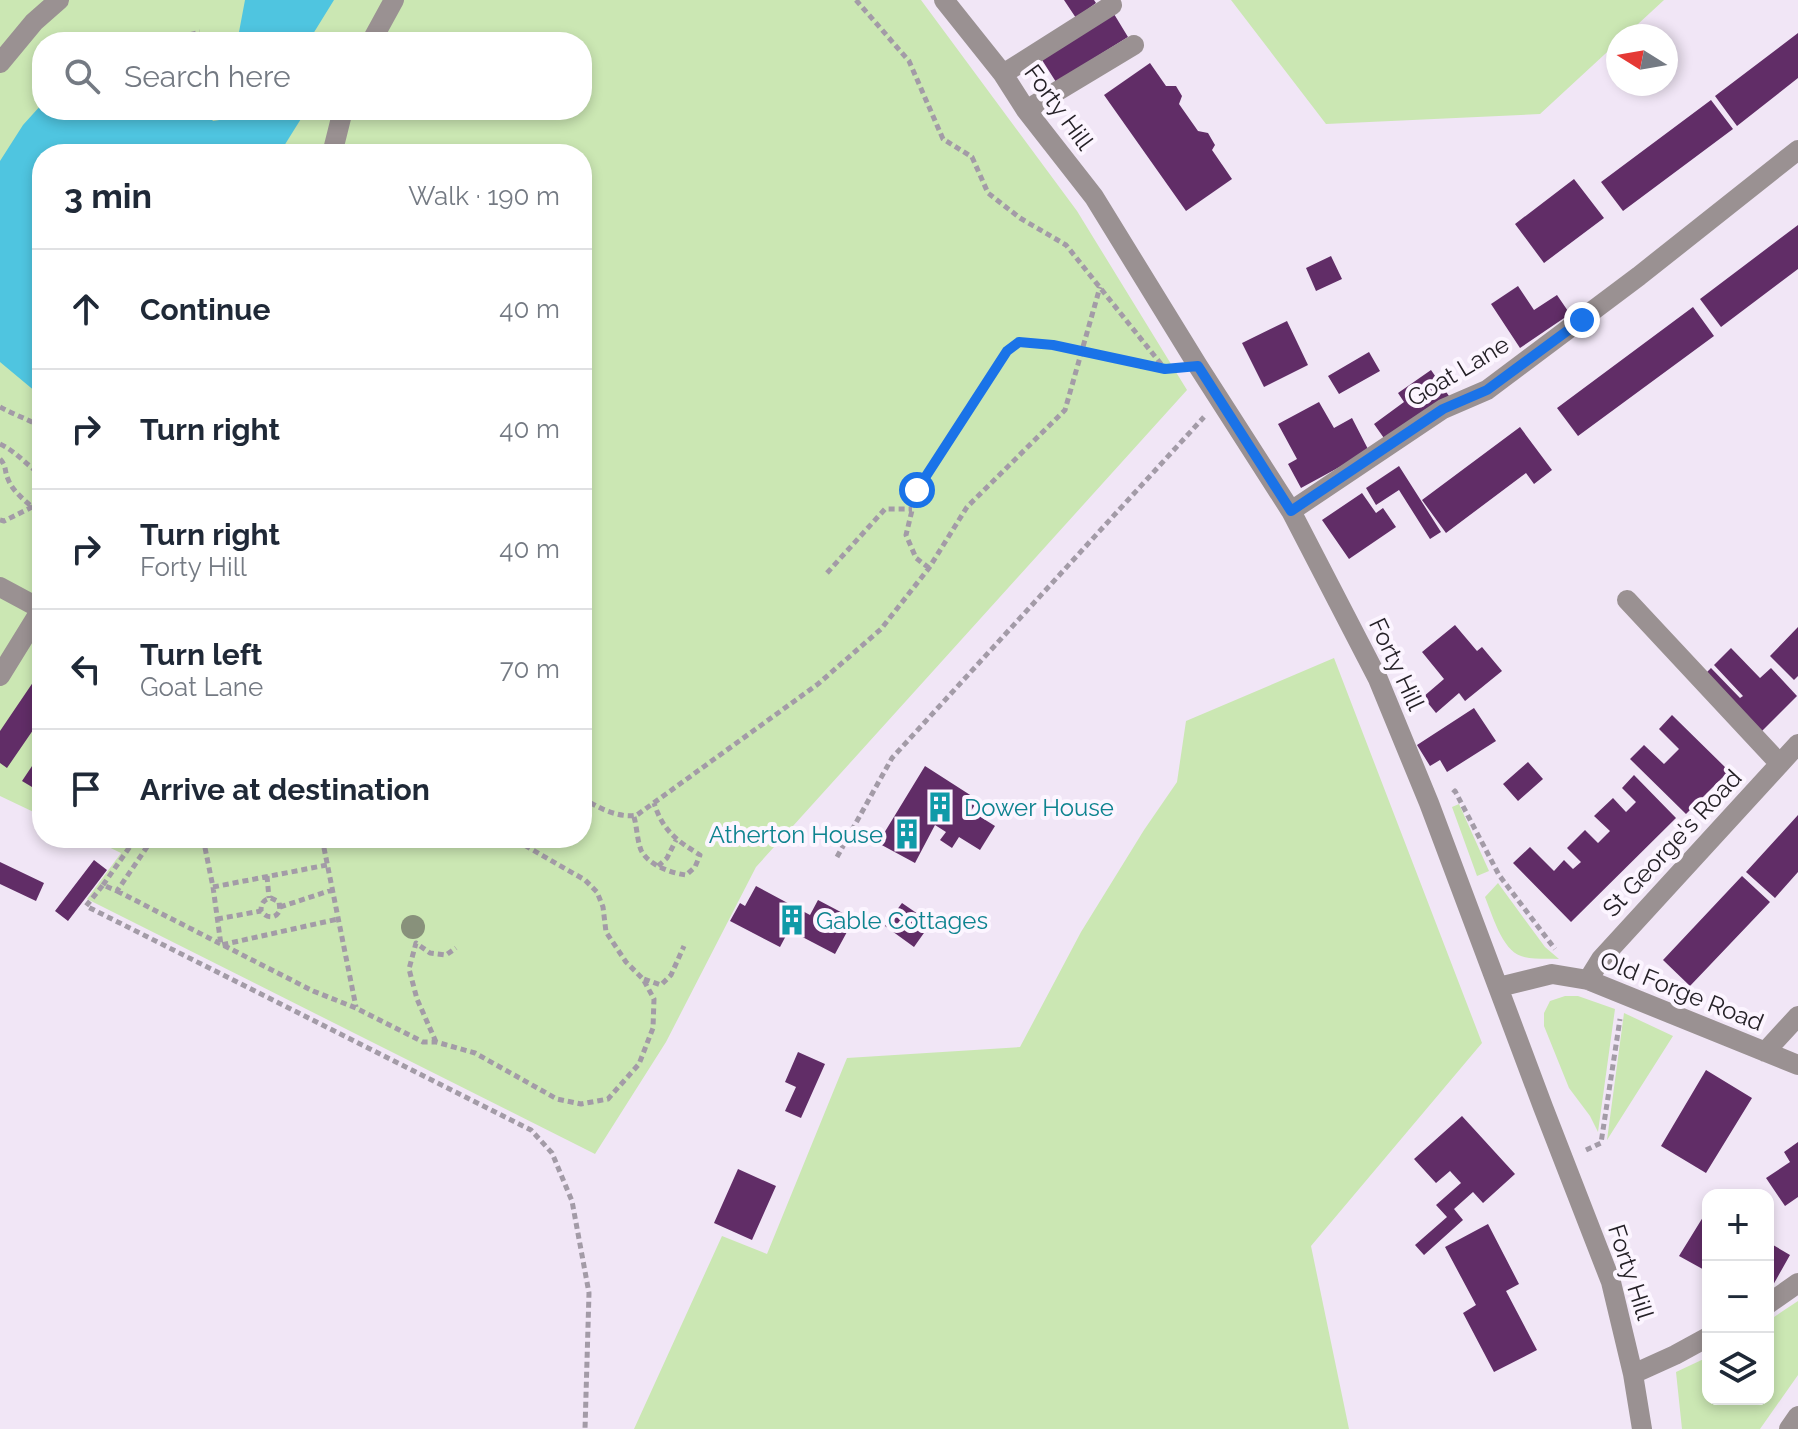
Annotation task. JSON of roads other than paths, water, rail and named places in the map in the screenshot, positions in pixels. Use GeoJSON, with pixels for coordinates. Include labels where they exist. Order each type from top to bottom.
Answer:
{"type":"FeatureCollection","features":[{"type":"Feature","properties":{"kind":"street"},"geometry":{"type":"LineString","coordinates":[[0,63],[34,22],[59,0]]}},
{"type":"Feature","properties":{"kind":"street"},"geometry":{"type":"LineString","coordinates":[[376,32],[394,0]]}},
{"type":"Feature","properties":{"kind":"street","name":"Forty Hill"},"geometry":{"type":"LineString","coordinates":[[944,0],[1094,197],[1291,511],[1378,679],[1429,803],[1611,1282],[1633,1374],[1642,1429]]}},
{"type":"Feature","properties":{"kind":"street"},"geometry":{"type":"LineString","coordinates":[[1003,74],[1112,5]]}},
{"type":"Feature","properties":{"kind":"street"},"geometry":{"type":"LineString","coordinates":[[1026,110],[1134,45]]}},
{"type":"Feature","properties":{"kind":"street"},"geometry":{"type":"LineString","coordinates":[[334,144],[340,120]]}},
{"type":"Feature","properties":{"kind":"street","name":"Goat Lane"},"geometry":{"type":"LineString","coordinates":[[1291,511],[1443,409],[1487,390],[1582,320],[1798,150]]}},
{"type":"Feature","properties":{"kind":"street"},"geometry":{"type":"LineString","coordinates":[[0,587],[32,604]]}},
{"type":"Feature","properties":{"kind":"street"},"geometry":{"type":"LineString","coordinates":[[1627,600],[1780,764]]}},
{"type":"Feature","properties":{"kind":"street"},"geometry":{"type":"LineString","coordinates":[[0,676],[32,625]]}},
{"type":"Feature","properties":{"kind":"street","name":"St George's Road"},"geometry":{"type":"LineString","coordinates":[[1591,975],[1601,959],[1798,744]]}},
{"type":"Feature","properties":{"kind":"street","name":"Old Forge Road"},"geometry":{"type":"LineString","coordinates":[[1499,987],[1552,974],[1591,975],[1623,994],[1798,1065]]}},
{"type":"Feature","properties":{"kind":"street"},"geometry":{"type":"LineString","coordinates":[[1765,1052],[1798,1016]]}},
{"type":"Feature","properties":{"kind":"street"},"geometry":{"type":"LineString","coordinates":[[1774,1300],[1798,1283]]}},
{"type":"Feature","properties":{"kind":"street"},"geometry":{"type":"LineString","coordinates":[[1633,1374],[1702,1340]]}},
{"type":"Feature","properties":{"kind":"street"},"geometry":{"type":"LineString","coordinates":[[1789,1429],[1798,1416]]}},
{"type":"Feature","properties":{"kind":"water"},"geometry":{"type":"Polygon","coordinates":[[[245,0],[334,0],[314,32],[239,32],[245,0]]]}},
{"type":"Feature","properties":{"kind":"water"},"geometry":{"type":"Polygon","coordinates":[[[32,115],[32,120],[300,120],[285,144],[32,144],[32,389],[0,362],[0,161],[32,115]]]}},
{"type":"Feature","properties":{"kind":"place","name":"Dower House"},"geometry":{"type":"Point","coordinates":[940,807]}},
{"type":"Feature","properties":{"kind":"place","name":"Atherton House"},"geometry":{"type":"Point","coordinates":[907,834]}},
{"type":"Feature","properties":{"kind":"place","name":"Gable Cottages"},"geometry":{"type":"Point","coordinates":[792,920]}}]}
